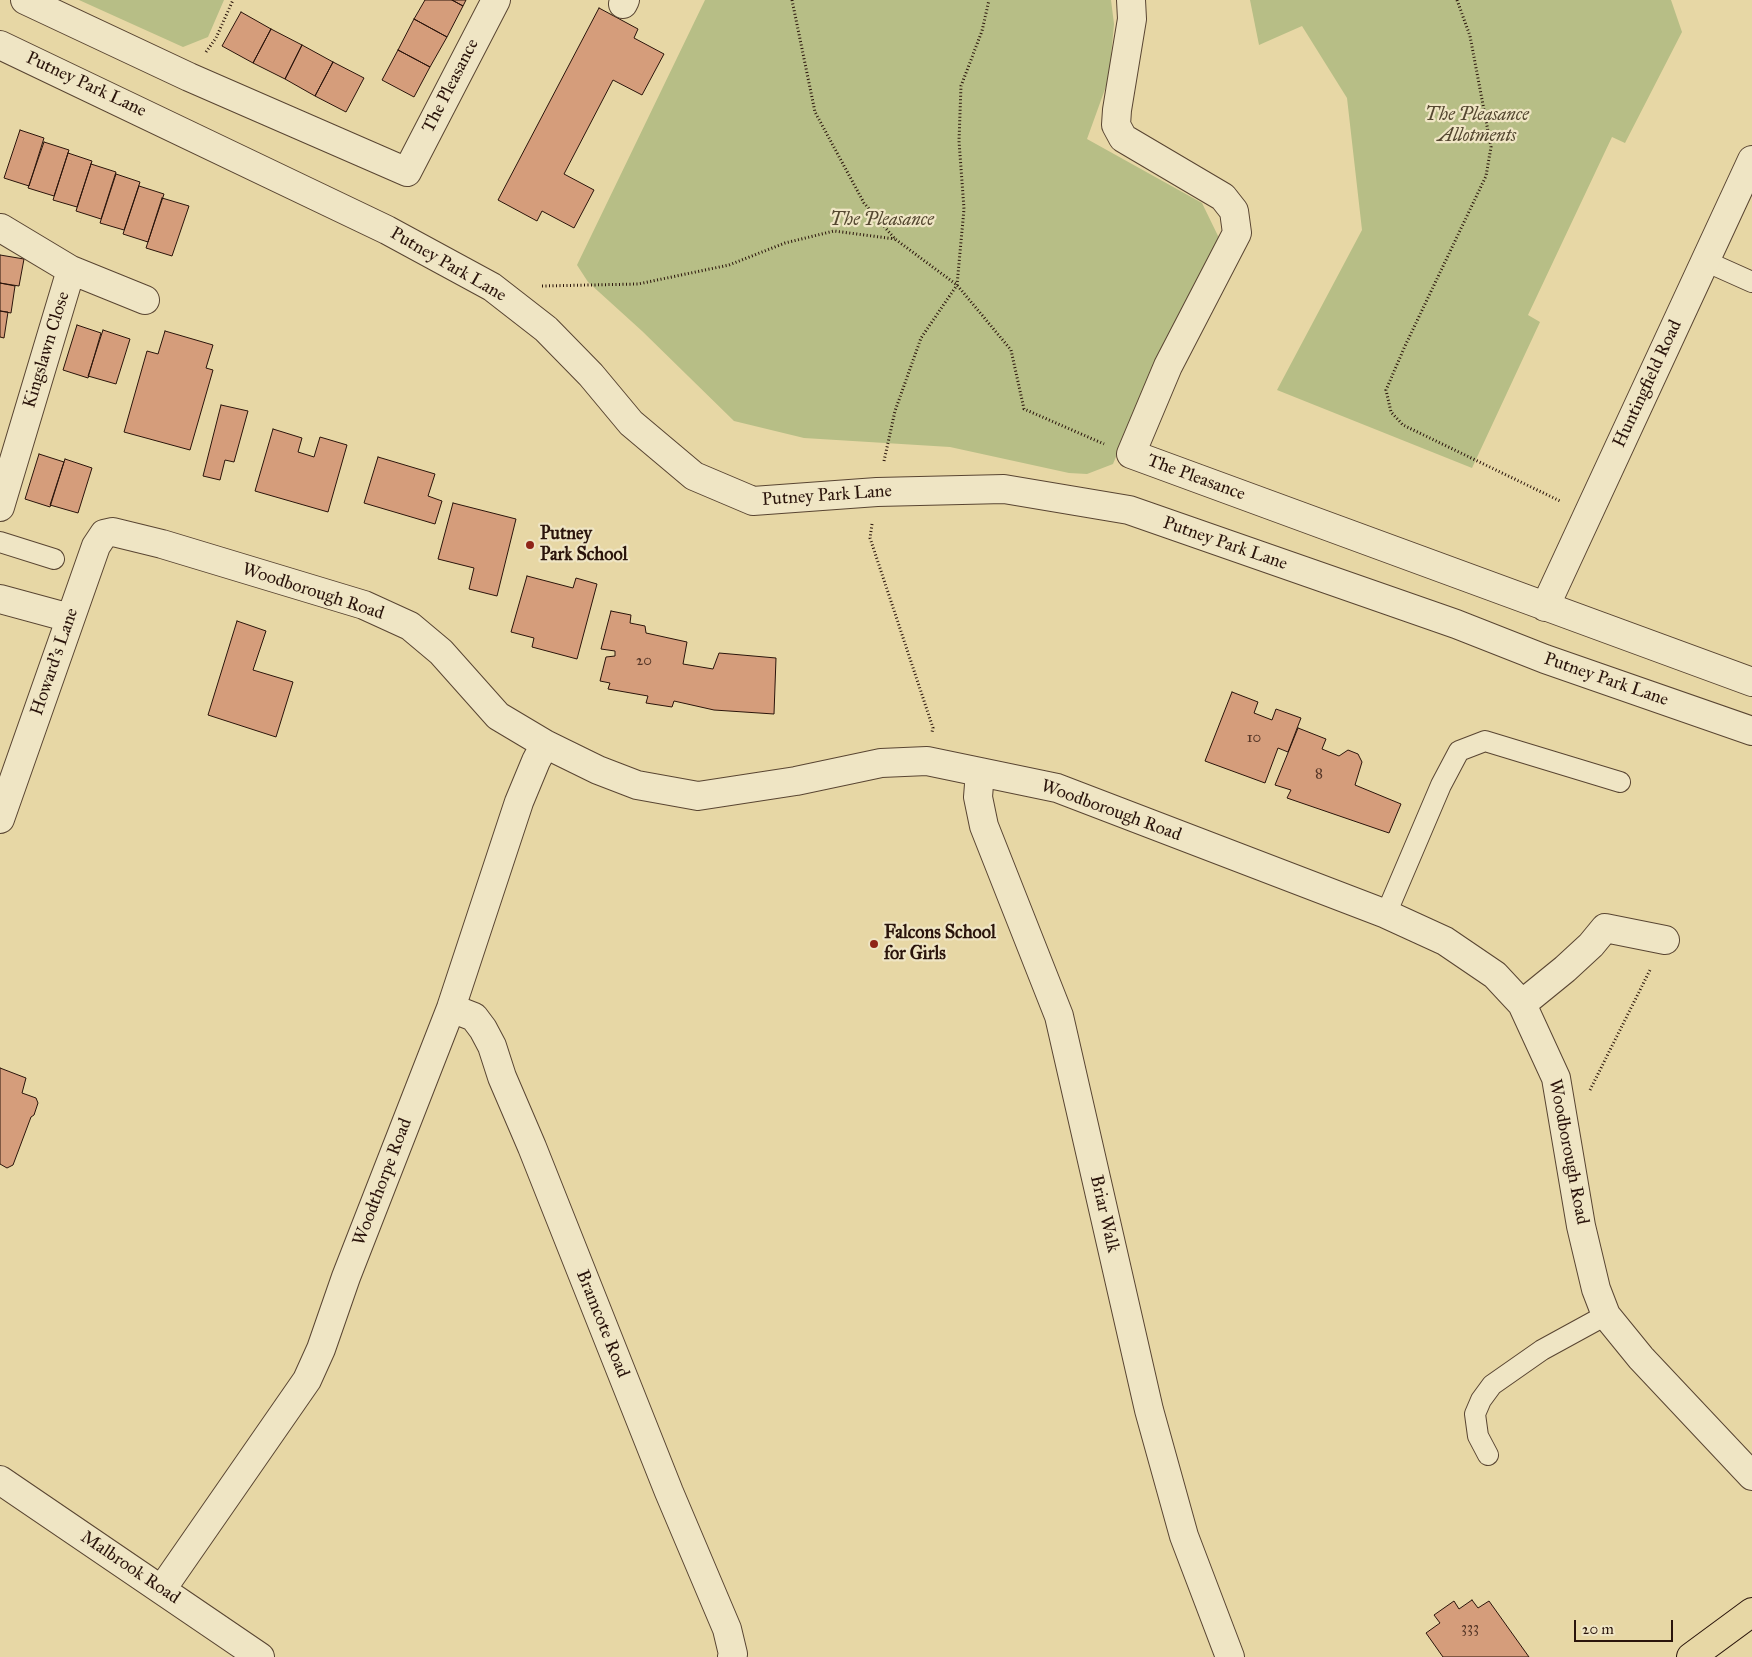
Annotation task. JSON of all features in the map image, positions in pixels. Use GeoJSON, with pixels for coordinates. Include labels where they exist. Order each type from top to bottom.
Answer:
{"type":"FeatureCollection","features":[{"type":"Feature","properties":{"kind":"highway"},"geometry":{"type":"LineString","coordinates":[[1691,1657],[1752,1612]]}},
{"type":"Feature","properties":{"kind":"street"},"geometry":{"type":"LineString","coordinates":[[25,0],[189,77]]}},
{"type":"Feature","properties":{"kind":"street","name":"The Pleasance"},"geometry":{"type":"LineString","coordinates":[[189,77],[407,172],[496,0]]}},
{"type":"Feature","properties":{"kind":"street","name":"The Pleasance"},"geometry":{"type":"LineString","coordinates":[[1131,0],[1132,19],[1116,125],[1123,138],[1223,196],[1234,211],[1237,233],[1168,366],[1131,454],[1545,607]]}},
{"type":"Feature","properties":{"kind":"street","name":"Putney Park Lane"},"geometry":{"type":"LineString","coordinates":[[0,45],[387,230],[492,287],[546,329],[591,375],[631,423],[694,476],[753,501],[877,492],[1004,489],[1129,510],[1456,624],[1545,659],[1752,731]]}},
{"type":"Feature","properties":{"kind":"street","name":"Huntingfield Road"},"geometry":{"type":"LineString","coordinates":[[1545,607],[1752,160]]}},
{"type":"Feature","properties":{"kind":"street"},"geometry":{"type":"LineString","coordinates":[[1,228],[71,270]]}},
{"type":"Feature","properties":{"kind":"street","name":"Kingslawn Close"},"geometry":{"type":"LineString","coordinates":[[0,507],[71,270],[145,300]]}},
{"type":"Feature","properties":{"kind":"street","name":"Howard's Lane"},"geometry":{"type":"LineString","coordinates":[[0,818],[96,546],[104,534],[113,532],[132,536]]}},
{"type":"Feature","properties":{"kind":"street","name":"Woodborough Road"},"geometry":{"type":"LineString","coordinates":[[132,536],[364,605],[410,626],[441,652],[498,716],[545,744],[598,770],[637,785],[698,796],[796,781],[881,763],[927,761],[1056,788],[1386,914],[1445,941],[1495,975],[1522,1004],[1556,1078],[1581,1226],[1596,1289],[1606,1315],[1641,1358],[1752,1476]]}},
{"type":"Feature","properties":{"kind":"street"},"geometry":{"type":"LineString","coordinates":[[0,599],[70,618]]}},
{"type":"Feature","properties":{"kind":"street"},"geometry":{"type":"LineString","coordinates":[[1545,607],[1752,682]]}},
{"type":"Feature","properties":{"kind":"street","name":"Woodthorpe Road"},"geometry":{"type":"LineString","coordinates":[[162,1589],[307,1380],[321,1349],[346,1277],[451,1008],[519,802],[545,744]]}},
{"type":"Feature","properties":{"kind":"street","name":"Briar Walk"},"geometry":{"type":"LineString","coordinates":[[980,772],[978,797],[984,826],[1059,1016],[1147,1401],[1184,1536],[1230,1657]]}},
{"type":"Feature","properties":{"kind":"street"},"geometry":{"type":"LineString","coordinates":[[1522,1004],[1565,969],[1591,945],[1605,928],[1665,940]]}},
{"type":"Feature","properties":{"kind":"street","name":"Bramcote Road"},"geometry":{"type":"LineString","coordinates":[[451,1008],[474,1017],[492,1046],[502,1076],[662,1474],[727,1629],[733,1654],[732,1657]]}},
{"type":"Feature","properties":{"kind":"street","name":"Malbrook Road"},"geometry":{"type":"LineString","coordinates":[[0,1480],[260,1657]]}},
{"type":"Feature","properties":{"kind":"lane"},"geometry":{"type":"LineString","coordinates":[[1704,261],[1752,282]]}},
{"type":"Feature","properties":{"kind":"lane"},"geometry":{"type":"LineString","coordinates":[[0,542],[54,559]]}},
{"type":"Feature","properties":{"kind":"lane"},"geometry":{"type":"LineString","coordinates":[[1386,914],[1441,785],[1459,751],[1485,741],[1620,782]]}},
{"type":"Feature","properties":{"kind":"lane"},"geometry":{"type":"LineString","coordinates":[[1488,1455],[1478,1436],[1475,1414],[1481,1400],[1492,1385],[1542,1350],[1606,1315]]}},
{"type":"Feature","properties":{"kind":"path"},"geometry":{"type":"LineString","coordinates":[[189,77],[216,38],[233,0]]}},
{"type":"Feature","properties":{"kind":"path"},"geometry":{"type":"LineString","coordinates":[[792,0],[815,112],[864,203],[895,239],[957,285],[1011,350],[1024,410],[1131,454]]}},
{"type":"Feature","properties":{"kind":"path"},"geometry":{"type":"LineString","coordinates":[[931,738],[933,728],[870,538],[877,492],[895,411],[921,338],[957,285],[964,209],[959,140],[961,86],[982,31],[988,0]]}},
{"type":"Feature","properties":{"kind":"path"},"geometry":{"type":"LineString","coordinates":[[1457,0],[1470,36],[1491,147],[1488,166],[1486,176],[1386,390],[1391,412],[1403,425],[1588,514]]}},
{"type":"Feature","properties":{"kind":"path"},"geometry":{"type":"LineString","coordinates":[[540,286],[638,284],[728,265],[785,243],[834,231],[895,239]]}},
{"type":"Feature","properties":{"kind":"path"},"geometry":{"type":"LineString","coordinates":[[1588,1094],[1665,940]]}},
{"type":"Feature","properties":{"kind":"green space"},"geometry":{"type":"Polygon","coordinates":[[[79,0],[224,0],[208,37],[183,47],[79,0]]]}},
{"type":"Feature","properties":{"kind":"green space","name":"The Pleasance"},"geometry":{"type":"Polygon","coordinates":[[[705,0],[1111,0],[1114,24],[1109,78],[1087,139],[1202,203],[1219,238],[1146,383],[1113,464],[1087,474],[1069,473],[950,447],[804,438],[734,421],[642,331],[588,282],[577,265],[705,0]]]}},
{"type":"Feature","properties":{"kind":"green space","name":"The Pleasance Allotments"},"geometry":{"type":"Polygon","coordinates":[[[1250,0],[1671,0],[1682,32],[1625,143],[1612,137],[1528,315],[1540,322],[1472,468],[1277,390],[1362,230],[1347,98],[1302,26],[1259,45],[1250,0]]]}},
{"type":"Feature","properties":{"kind":"building"},"geometry":{"type":"Polygon","coordinates":[[[425,0],[452,0],[463,6],[447,37],[414,19],[425,0]]]}},
{"type":"Feature","properties":{"kind":"building"},"geometry":{"type":"Polygon","coordinates":[[[452,0],[466,0],[463,6],[452,0]]]}},
{"type":"Feature","properties":{"kind":"building"},"geometry":{"type":"Polygon","coordinates":[[[599,8],[638,29],[634,38],[664,54],[642,95],[613,80],[564,174],[594,190],[574,228],[542,211],[537,221],[498,200],[599,8]]]}},
{"type":"Feature","properties":{"kind":"building"},"geometry":{"type":"Polygon","coordinates":[[[241,12],[271,29],[253,63],[222,46],[241,12]]]}},
{"type":"Feature","properties":{"kind":"building"},"geometry":{"type":"Polygon","coordinates":[[[414,19],[447,37],[430,67],[398,50],[414,19]]]}},
{"type":"Feature","properties":{"kind":"building"},"geometry":{"type":"Polygon","coordinates":[[[271,29],[302,45],[285,79],[253,63],[271,29]]]}},
{"type":"Feature","properties":{"kind":"building"},"geometry":{"type":"Polygon","coordinates":[[[302,45],[333,62],[315,96],[285,79],[302,45]]]}},
{"type":"Feature","properties":{"kind":"building"},"geometry":{"type":"Polygon","coordinates":[[[398,50],[430,67],[414,97],[382,80],[398,50]]]}},
{"type":"Feature","properties":{"kind":"building"},"geometry":{"type":"Polygon","coordinates":[[[333,62],[364,78],[346,112],[315,96],[333,62]]]}},
{"type":"Feature","properties":{"kind":"building"},"geometry":{"type":"Polygon","coordinates":[[[20,130],[44,138],[29,186],[4,178],[20,130]]]}},
{"type":"Feature","properties":{"kind":"building"},"geometry":{"type":"Polygon","coordinates":[[[44,142],[69,150],[54,196],[28,188],[44,142]]]}},
{"type":"Feature","properties":{"kind":"building"},"geometry":{"type":"Polygon","coordinates":[[[68,153],[92,161],[77,207],[53,200],[68,153]]]}},
{"type":"Feature","properties":{"kind":"building"},"geometry":{"type":"Polygon","coordinates":[[[91,164],[116,172],[101,219],[76,211],[91,164]]]}},
{"type":"Feature","properties":{"kind":"building"},"geometry":{"type":"Polygon","coordinates":[[[116,174],[140,182],[124,230],[100,223],[116,174]]]}},
{"type":"Feature","properties":{"kind":"building"},"geometry":{"type":"Polygon","coordinates":[[[139,186],[164,194],[148,242],[123,234],[139,186]]]}},
{"type":"Feature","properties":{"kind":"building"},"geometry":{"type":"Polygon","coordinates":[[[162,198],[189,206],[172,256],[146,248],[162,198]]]}},
{"type":"Feature","properties":{"kind":"building"},"geometry":{"type":"Polygon","coordinates":[[[0,255],[24,259],[19,286],[0,283],[0,255]]]}},
{"type":"Feature","properties":{"kind":"building"},"geometry":{"type":"Polygon","coordinates":[[[0,283],[15,286],[11,313],[0,311],[0,283]]]}},
{"type":"Feature","properties":{"kind":"building"},"geometry":{"type":"Polygon","coordinates":[[[0,311],[8,312],[4,338],[0,337],[0,311]]]}},
{"type":"Feature","properties":{"kind":"building"},"geometry":{"type":"Polygon","coordinates":[[[77,325],[101,333],[88,378],[63,370],[77,325]]]}},
{"type":"Feature","properties":{"kind":"building"},"geometry":{"type":"Polygon","coordinates":[[[103,330],[130,339],[116,384],[88,376],[103,330]]]}},
{"type":"Feature","properties":{"kind":"building"},"geometry":{"type":"Polygon","coordinates":[[[165,331],[213,345],[206,368],[213,370],[190,450],[124,432],[147,351],[158,354],[165,331]]]}},
{"type":"Feature","properties":{"kind":"building"},"geometry":{"type":"Polygon","coordinates":[[[221,405],[248,411],[234,462],[225,460],[220,480],[203,476],[221,405]]]}},
{"type":"Feature","properties":{"kind":"building"},"geometry":{"type":"Polygon","coordinates":[[[273,429],[302,438],[298,452],[314,457],[320,437],[347,445],[328,512],[255,491],[273,429]]]}},
{"type":"Feature","properties":{"kind":"building"},"geometry":{"type":"Polygon","coordinates":[[[39,454],[64,462],[50,507],[25,499],[39,454]]]}},
{"type":"Feature","properties":{"kind":"building"},"geometry":{"type":"Polygon","coordinates":[[[378,457],[435,474],[428,496],[442,501],[435,524],[364,503],[378,457]]]}},
{"type":"Feature","properties":{"kind":"building"},"geometry":{"type":"Polygon","coordinates":[[[65,459],[92,468],[78,513],[50,505],[65,459]]]}},
{"type":"Feature","properties":{"kind":"building"},"geometry":{"type":"Polygon","coordinates":[[[453,503],[516,519],[497,596],[469,589],[474,568],[438,559],[453,503]]]}},
{"type":"Feature","properties":{"kind":"building"},"geometry":{"type":"Polygon","coordinates":[[[527,576],[573,588],[576,578],[597,584],[577,659],[532,647],[534,638],[511,632],[527,576]]]}},
{"type":"Feature","properties":{"kind":"building"},"geometry":{"type":"Polygon","coordinates":[[[611,611],[631,615],[630,623],[645,626],[646,633],[687,642],[683,664],[713,669],[719,653],[776,658],[774,714],[714,710],[674,701],[672,707],[646,703],[648,696],[608,689],[610,683],[600,681],[606,657],[615,656],[615,651],[601,649],[611,611]]]}},
{"type":"Feature","properties":{"kind":"building"},"geometry":{"type":"Polygon","coordinates":[[[237,621],[266,631],[253,670],[293,682],[276,737],[208,715],[237,621]]]}},
{"type":"Feature","properties":{"kind":"building"},"geometry":{"type":"Polygon","coordinates":[[[1232,692],[1258,702],[1254,713],[1272,720],[1276,709],[1301,718],[1288,752],[1278,748],[1265,783],[1205,761],[1232,692]]]}},
{"type":"Feature","properties":{"kind":"building"},"geometry":{"type":"Polygon","coordinates":[[[1298,728],[1326,739],[1322,749],[1339,756],[1348,750],[1358,754],[1362,762],[1355,785],[1401,804],[1389,833],[1287,798],[1291,790],[1275,785],[1298,728]]]}},
{"type":"Feature","properties":{"kind":"building"},"geometry":{"type":"Polygon","coordinates":[[[0,1068],[26,1078],[22,1093],[36,1098],[38,1103],[13,1165],[7,1168],[0,1164],[0,1068]]]}},
{"type":"Feature","properties":{"kind":"building"},"geometry":{"type":"Polygon","coordinates":[[[1472,1600],[1478,1608],[1489,1601],[1529,1657],[1443,1657],[1426,1633],[1440,1623],[1434,1615],[1454,1601],[1459,1609],[1472,1600]]]}},
{"type":"Feature","properties":{"kind":"place","name":"Putney Park School"},"geometry":{"type":"Point","coordinates":[530,545]}},
{"type":"Feature","properties":{"kind":"place","name":"Falcons School for Girls"},"geometry":{"type":"Point","coordinates":[874,944]}}]}
